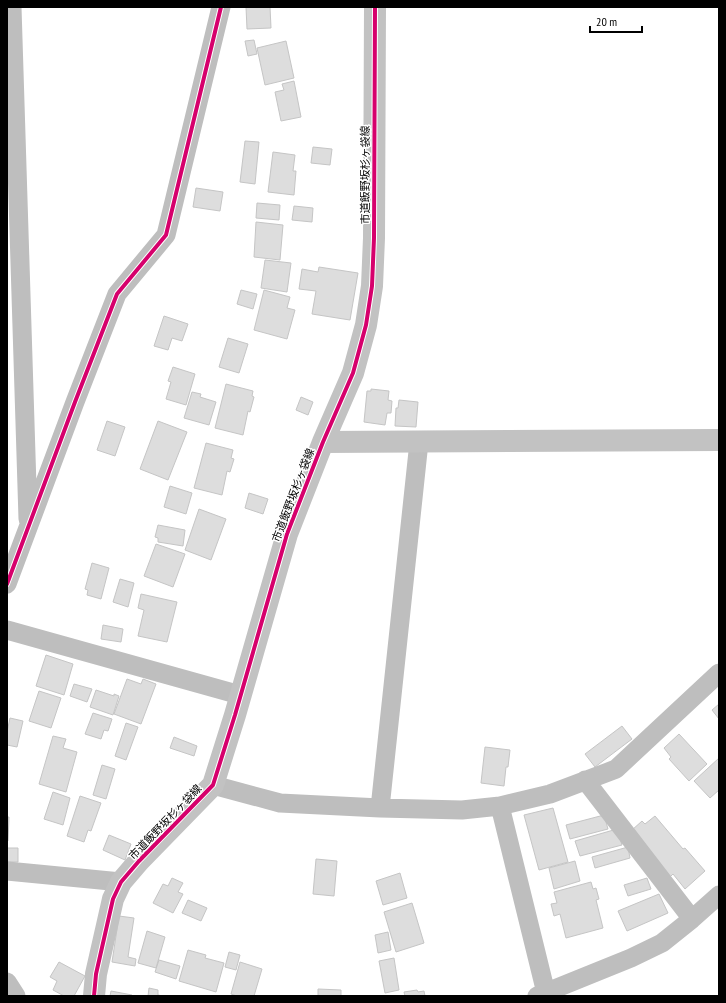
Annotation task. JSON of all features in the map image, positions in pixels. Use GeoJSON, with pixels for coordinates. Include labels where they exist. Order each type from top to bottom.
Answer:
{"type":"FeatureCollection","features":[{"type":"Feature","properties":{"kind":"street"},"geometry":{"type":"LineString","coordinates":[[12,7],[28,529]]}},
{"type":"Feature","properties":{"kind":"street"},"geometry":{"type":"LineString","coordinates":[[7,584],[117,294],[166,235],[221,7]]}},
{"type":"Feature","properties":{"kind":"street","name":"市道飯野坂杉ヶ袋線"},"geometry":{"type":"LineString","coordinates":[[94,996],[96,974],[113,899],[121,882],[139,861],[213,785],[235,715],[287,534],[323,442],[353,373],[366,325],[372,286],[374,238],[375,7]]}},
{"type":"Feature","properties":{"kind":"street"},"geometry":{"type":"LineString","coordinates":[[323,442],[719,440]]}},
{"type":"Feature","properties":{"kind":"street"},"geometry":{"type":"LineString","coordinates":[[380,808],[419,442]]}},
{"type":"Feature","properties":{"kind":"street"},"geometry":{"type":"LineString","coordinates":[[7,630],[240,695]]}},
{"type":"Feature","properties":{"kind":"street"},"geometry":{"type":"LineString","coordinates":[[213,785],[280,803],[462,810],[500,806],[550,794],[616,769],[719,673]]}},
{"type":"Feature","properties":{"kind":"street"},"geometry":{"type":"LineString","coordinates":[[585,780],[692,920]]}},
{"type":"Feature","properties":{"kind":"street"},"geometry":{"type":"LineString","coordinates":[[500,806],[542,994],[662,944],[692,920],[719,895]]}},
{"type":"Feature","properties":{"kind":"street"},"geometry":{"type":"LineString","coordinates":[[7,871],[121,882]]}},
{"type":"Feature","properties":{"kind":"street"},"geometry":{"type":"LineString","coordinates":[[7,982],[16,996]]}},
{"type":"Feature","properties":{"kind":"building"},"geometry":{"type":"Polygon","coordinates":[[[246,7],[270,7],[271,28],[247,29],[246,7]]]}},
{"type":"Feature","properties":{"kind":"building"},"geometry":{"type":"Polygon","coordinates":[[[254,40],[257,54],[248,56],[245,41],[254,40]]]}},
{"type":"Feature","properties":{"kind":"building"},"geometry":{"type":"Polygon","coordinates":[[[286,41],[294,78],[265,85],[257,48],[286,41]]]}},
{"type":"Feature","properties":{"kind":"building"},"geometry":{"type":"Polygon","coordinates":[[[294,81],[301,117],[281,121],[275,92],[284,90],[282,84],[294,81]]]}},
{"type":"Feature","properties":{"kind":"building"},"geometry":{"type":"Polygon","coordinates":[[[245,141],[259,142],[255,184],[240,182],[245,141]]]}},
{"type":"Feature","properties":{"kind":"building"},"geometry":{"type":"Polygon","coordinates":[[[313,147],[332,149],[330,165],[311,163],[313,147]]]}},
{"type":"Feature","properties":{"kind":"building"},"geometry":{"type":"Polygon","coordinates":[[[273,152],[295,155],[293,171],[296,171],[294,195],[268,192],[273,152]]]}},
{"type":"Feature","properties":{"kind":"building"},"geometry":{"type":"Polygon","coordinates":[[[196,188],[223,192],[220,211],[193,207],[196,188]]]}},
{"type":"Feature","properties":{"kind":"building"},"geometry":{"type":"Polygon","coordinates":[[[257,203],[280,205],[279,220],[256,218],[257,203]]]}},
{"type":"Feature","properties":{"kind":"building"},"geometry":{"type":"Polygon","coordinates":[[[294,206],[313,208],[312,222],[292,220],[294,206]]]}},
{"type":"Feature","properties":{"kind":"building"},"geometry":{"type":"Polygon","coordinates":[[[256,222],[283,225],[280,260],[254,257],[256,222]]]}},
{"type":"Feature","properties":{"kind":"building"},"geometry":{"type":"Polygon","coordinates":[[[265,260],[291,263],[287,292],[261,288],[265,260]]]}},
{"type":"Feature","properties":{"kind":"building"},"geometry":{"type":"Polygon","coordinates":[[[319,267],[358,273],[350,320],[312,314],[316,291],[299,289],[302,269],[318,272],[319,267]]]}},
{"type":"Feature","properties":{"kind":"building"},"geometry":{"type":"Polygon","coordinates":[[[241,290],[257,294],[253,309],[237,304],[241,290]]]}},
{"type":"Feature","properties":{"kind":"building"},"geometry":{"type":"Polygon","coordinates":[[[264,290],[290,297],[287,308],[295,310],[287,339],[254,330],[264,290]]]}},
{"type":"Feature","properties":{"kind":"building"},"geometry":{"type":"Polygon","coordinates":[[[164,316],[188,324],[182,341],[172,338],[168,350],[154,346],[164,316]]]}},
{"type":"Feature","properties":{"kind":"building"},"geometry":{"type":"Polygon","coordinates":[[[228,338],[248,344],[239,373],[219,367],[228,338]]]}},
{"type":"Feature","properties":{"kind":"building"},"geometry":{"type":"Polygon","coordinates":[[[173,367],[195,374],[186,405],[166,399],[171,382],[168,381],[173,367]]]}},
{"type":"Feature","properties":{"kind":"building"},"geometry":{"type":"Polygon","coordinates":[[[226,384],[253,391],[252,396],[254,397],[250,412],[248,411],[243,435],[215,428],[226,384]]]}},
{"type":"Feature","properties":{"kind":"building"},"geometry":{"type":"Polygon","coordinates":[[[371,389],[389,391],[388,400],[392,401],[391,413],[387,413],[385,425],[364,422],[367,391],[371,391],[371,389]]]}},
{"type":"Feature","properties":{"kind":"building"},"geometry":{"type":"Polygon","coordinates":[[[192,392],[201,394],[200,397],[216,402],[209,425],[184,418],[192,392]]]}},
{"type":"Feature","properties":{"kind":"building"},"geometry":{"type":"Polygon","coordinates":[[[301,397],[313,402],[308,415],[296,410],[301,397]]]}},
{"type":"Feature","properties":{"kind":"building"},"geometry":{"type":"Polygon","coordinates":[[[399,400],[418,402],[416,427],[395,426],[396,408],[398,408],[399,400]]]}},
{"type":"Feature","properties":{"kind":"building"},"geometry":{"type":"Polygon","coordinates":[[[107,421],[125,427],[115,456],[97,450],[107,421]]]}},
{"type":"Feature","properties":{"kind":"building"},"geometry":{"type":"Polygon","coordinates":[[[158,421],[187,432],[168,480],[140,469],[158,421]]]}},
{"type":"Feature","properties":{"kind":"building"},"geometry":{"type":"Polygon","coordinates":[[[206,443],[233,450],[231,458],[234,459],[230,472],[227,471],[222,495],[194,488],[206,443]]]}},
{"type":"Feature","properties":{"kind":"building"},"geometry":{"type":"Polygon","coordinates":[[[170,486],[192,493],[186,514],[164,507],[170,486]]]}},
{"type":"Feature","properties":{"kind":"building"},"geometry":{"type":"Polygon","coordinates":[[[249,493],[268,499],[263,514],[245,508],[249,493]]]}},
{"type":"Feature","properties":{"kind":"building"},"geometry":{"type":"Polygon","coordinates":[[[199,509],[226,519],[211,560],[185,550],[199,509]]]}},
{"type":"Feature","properties":{"kind":"building"},"geometry":{"type":"Polygon","coordinates":[[[158,525],[185,530],[183,546],[158,542],[158,538],[155,537],[158,525]]]}},
{"type":"Feature","properties":{"kind":"building"},"geometry":{"type":"Polygon","coordinates":[[[156,544],[185,554],[173,587],[144,576],[156,544]]]}},
{"type":"Feature","properties":{"kind":"building"},"geometry":{"type":"Polygon","coordinates":[[[92,563],[109,568],[101,599],[87,595],[88,590],[85,589],[92,563]]]}},
{"type":"Feature","properties":{"kind":"building"},"geometry":{"type":"Polygon","coordinates":[[[120,579],[134,583],[128,607],[113,602],[120,579]]]}},
{"type":"Feature","properties":{"kind":"building"},"geometry":{"type":"Polygon","coordinates":[[[141,594],[177,602],[167,642],[138,636],[144,610],[138,608],[141,594]]]}},
{"type":"Feature","properties":{"kind":"building"},"geometry":{"type":"Polygon","coordinates":[[[103,625],[123,629],[121,642],[101,639],[103,625]]]}},
{"type":"Feature","properties":{"kind":"building"},"geometry":{"type":"Polygon","coordinates":[[[46,655],[73,664],[64,695],[36,686],[46,655]]]}},
{"type":"Feature","properties":{"kind":"building"},"geometry":{"type":"Polygon","coordinates":[[[127,679],[141,684],[143,679],[156,684],[141,724],[114,714],[127,679]]]}},
{"type":"Feature","properties":{"kind":"building"},"geometry":{"type":"Polygon","coordinates":[[[74,684],[92,689],[87,702],[70,696],[74,684]]]}},
{"type":"Feature","properties":{"kind":"building"},"geometry":{"type":"Polygon","coordinates":[[[96,690],[114,696],[114,694],[119,696],[113,715],[90,707],[96,690]]]}},
{"type":"Feature","properties":{"kind":"building"},"geometry":{"type":"Polygon","coordinates":[[[39,691],[61,698],[51,728],[29,721],[39,691]]]}},
{"type":"Feature","properties":{"kind":"building"},"geometry":{"type":"Polygon","coordinates":[[[719,704],[719,719],[712,710],[719,704]]]}},
{"type":"Feature","properties":{"kind":"building"},"geometry":{"type":"Polygon","coordinates":[[[93,713],[112,719],[108,731],[104,730],[101,739],[85,734],[93,713]]]}},
{"type":"Feature","properties":{"kind":"building"},"geometry":{"type":"Polygon","coordinates":[[[10,718],[23,721],[17,747],[7,745],[7,732],[10,718]]]}},
{"type":"Feature","properties":{"kind":"building"},"geometry":{"type":"Polygon","coordinates":[[[126,723],[138,727],[126,760],[115,756],[126,723]]]}},
{"type":"Feature","properties":{"kind":"building"},"geometry":{"type":"Polygon","coordinates":[[[622,726],[632,739],[595,767],[585,754],[622,726]]]}},
{"type":"Feature","properties":{"kind":"building"},"geometry":{"type":"Polygon","coordinates":[[[679,734],[707,764],[689,781],[669,759],[671,757],[664,748],[679,734]]]}},
{"type":"Feature","properties":{"kind":"building"},"geometry":{"type":"Polygon","coordinates":[[[53,736],[66,739],[63,748],[77,752],[66,792],[39,784],[53,736]]]}},
{"type":"Feature","properties":{"kind":"building"},"geometry":{"type":"Polygon","coordinates":[[[174,737],[197,746],[194,756],[170,748],[174,737]]]}},
{"type":"Feature","properties":{"kind":"building"},"geometry":{"type":"Polygon","coordinates":[[[485,747],[510,750],[504,786],[481,783],[485,747]]]}},
{"type":"Feature","properties":{"kind":"building"},"geometry":{"type":"Polygon","coordinates":[[[719,758],[719,790],[710,798],[694,781],[719,758]]]}},
{"type":"Feature","properties":{"kind":"building"},"geometry":{"type":"Polygon","coordinates":[[[102,765],[115,769],[106,799],[93,795],[102,765]]]}},
{"type":"Feature","properties":{"kind":"building"},"geometry":{"type":"Polygon","coordinates":[[[53,792],[70,798],[63,825],[44,819],[53,792]]]}},
{"type":"Feature","properties":{"kind":"building"},"geometry":{"type":"Polygon","coordinates":[[[80,796],[101,803],[91,831],[88,830],[84,842],[67,836],[80,796]]]}},
{"type":"Feature","properties":{"kind":"building"},"geometry":{"type":"Polygon","coordinates":[[[553,808],[568,862],[539,870],[524,815],[553,808]]]}},
{"type":"Feature","properties":{"kind":"building"},"geometry":{"type":"Polygon","coordinates":[[[604,815],[608,829],[570,839],[566,825],[604,815]]]}},
{"type":"Feature","properties":{"kind":"building"},"geometry":{"type":"Polygon","coordinates":[[[655,816],[683,849],[685,848],[705,871],[685,889],[673,874],[669,878],[632,830],[642,821],[645,824],[655,816]]]}},
{"type":"Feature","properties":{"kind":"building"},"geometry":{"type":"Polygon","coordinates":[[[7,817],[9,817],[8,841],[7,841],[7,817]]]}},
{"type":"Feature","properties":{"kind":"building"},"geometry":{"type":"Polygon","coordinates":[[[617,829],[622,845],[580,856],[575,841],[617,829]]]}},
{"type":"Feature","properties":{"kind":"building"},"geometry":{"type":"Polygon","coordinates":[[[109,835],[131,844],[125,860],[103,850],[109,835]]]}},
{"type":"Feature","properties":{"kind":"building"},"geometry":{"type":"Polygon","coordinates":[[[628,847],[630,858],[595,868],[592,857],[628,847]]]}},
{"type":"Feature","properties":{"kind":"building"},"geometry":{"type":"Polygon","coordinates":[[[7,848],[18,848],[18,862],[7,862],[7,848]]]}},
{"type":"Feature","properties":{"kind":"building"},"geometry":{"type":"Polygon","coordinates":[[[316,859],[337,861],[334,896],[313,894],[316,859]]]}},
{"type":"Feature","properties":{"kind":"building"},"geometry":{"type":"Polygon","coordinates":[[[575,861],[580,881],[554,889],[549,868],[575,861]]]}},
{"type":"Feature","properties":{"kind":"building"},"geometry":{"type":"Polygon","coordinates":[[[400,873],[407,898],[383,905],[376,881],[400,873]]]}},
{"type":"Feature","properties":{"kind":"building"},"geometry":{"type":"Polygon","coordinates":[[[172,878],[183,883],[178,892],[183,894],[173,913],[153,903],[163,884],[168,886],[172,878]]]}},
{"type":"Feature","properties":{"kind":"building"},"geometry":{"type":"Polygon","coordinates":[[[647,878],[651,889],[628,896],[624,885],[647,878]]]}},
{"type":"Feature","properties":{"kind":"building"},"geometry":{"type":"Polygon","coordinates":[[[591,882],[593,889],[596,888],[599,899],[596,900],[603,928],[566,938],[560,914],[554,916],[551,904],[557,903],[554,892],[591,882]]]}},
{"type":"Feature","properties":{"kind":"building"},"geometry":{"type":"Polygon","coordinates":[[[659,894],[668,913],[627,931],[618,911],[659,894]]]}},
{"type":"Feature","properties":{"kind":"building"},"geometry":{"type":"Polygon","coordinates":[[[188,900],[207,908],[201,921],[182,913],[188,900]]]}},
{"type":"Feature","properties":{"kind":"building"},"geometry":{"type":"Polygon","coordinates":[[[412,903],[424,943],[396,952],[384,912],[412,903]]]}},
{"type":"Feature","properties":{"kind":"building"},"geometry":{"type":"Polygon","coordinates":[[[119,916],[134,918],[128,957],[136,959],[135,966],[112,962],[119,916]]]}},
{"type":"Feature","properties":{"kind":"building"},"geometry":{"type":"Polygon","coordinates":[[[147,931],[165,937],[156,968],[138,963],[147,931]]]}},
{"type":"Feature","properties":{"kind":"building"},"geometry":{"type":"Polygon","coordinates":[[[388,932],[391,950],[378,953],[375,935],[388,932]]]}},
{"type":"Feature","properties":{"kind":"building"},"geometry":{"type":"Polygon","coordinates":[[[188,950],[206,955],[205,958],[224,963],[216,992],[179,981],[188,950]]]}},
{"type":"Feature","properties":{"kind":"building"},"geometry":{"type":"Polygon","coordinates":[[[229,952],[240,955],[236,970],[225,967],[229,952]]]}},
{"type":"Feature","properties":{"kind":"building"},"geometry":{"type":"Polygon","coordinates":[[[394,958],[399,990],[385,993],[379,961],[394,958]]]}},
{"type":"Feature","properties":{"kind":"building"},"geometry":{"type":"Polygon","coordinates":[[[159,960],[180,966],[176,979],[155,972],[159,960]]]}},
{"type":"Feature","properties":{"kind":"building"},"geometry":{"type":"Polygon","coordinates":[[[59,962],[85,976],[74,996],[64,996],[53,990],[57,981],[50,977],[59,962]]]}},
{"type":"Feature","properties":{"kind":"building"},"geometry":{"type":"Polygon","coordinates":[[[240,962],[262,969],[254,996],[237,996],[231,994],[240,962]]]}},
{"type":"Feature","properties":{"kind":"building"},"geometry":{"type":"Polygon","coordinates":[[[149,988],[158,990],[158,995],[163,996],[148,996],[149,988]]]}},
{"type":"Feature","properties":{"kind":"building"},"geometry":{"type":"Polygon","coordinates":[[[318,989],[341,990],[341,996],[318,996],[318,989]]]}},
{"type":"Feature","properties":{"kind":"building"},"geometry":{"type":"Polygon","coordinates":[[[417,990],[418,992],[424,991],[425,996],[405,996],[404,992],[417,990]]]}},
{"type":"Feature","properties":{"kind":"building"},"geometry":{"type":"Polygon","coordinates":[[[111,991],[132,995],[132,996],[110,996],[111,991]]]}},
{"type":"Feature","properties":{"kind":"cycle path"},"geometry":{"type":"LineString","coordinates":[[7,584],[117,294],[166,235],[221,7]]}},
{"type":"Feature","properties":{"kind":"cycle path"},"geometry":{"type":"LineString","coordinates":[[94,996],[96,974],[113,899],[121,882],[139,861],[213,785],[235,715],[287,534],[323,442],[353,373],[366,325],[372,286],[374,238],[375,7]]}}]}
